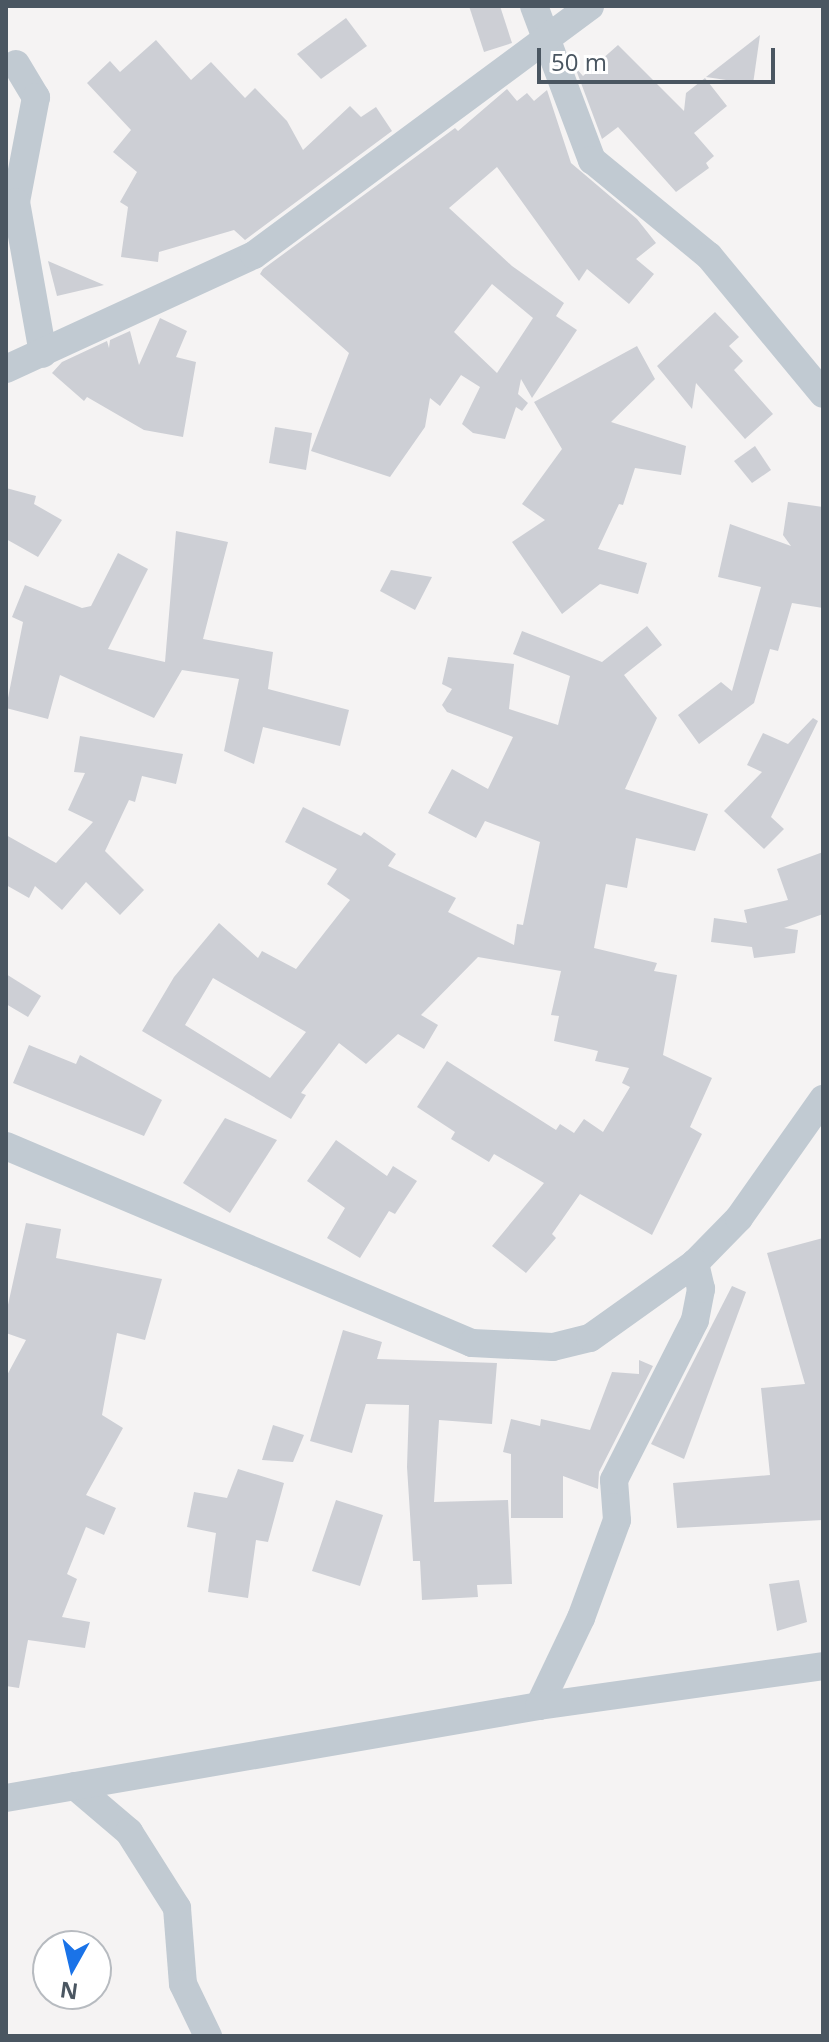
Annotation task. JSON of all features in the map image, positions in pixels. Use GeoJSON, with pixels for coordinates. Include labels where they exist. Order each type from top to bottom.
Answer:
{"type":"FeatureCollection","features":[{"type":"Feature","properties":{"kind":"street"},"geometry":{"type":"LineString","coordinates":[[534,6],[592,160],[709,256],[823,394]]}},
{"type":"Feature","properties":{"kind":"street"},"geometry":{"type":"LineString","coordinates":[[7,368],[254,255],[590,6]]}},
{"type":"Feature","properties":{"kind":"street"},"geometry":{"type":"LineString","coordinates":[[16,64],[36,97],[16,202],[43,354]]}},
{"type":"Feature","properties":{"kind":"street"},"geometry":{"type":"LineString","coordinates":[[6,1146],[472,1343],[553,1347],[590,1338],[695,1263],[739,1218],[823,1099]]}},
{"type":"Feature","properties":{"kind":"street"},"geometry":{"type":"LineString","coordinates":[[539,1706],[581,1618],[617,1520],[614,1480],[695,1320],[701,1289],[695,1263]]}},
{"type":"Feature","properties":{"kind":"street"},"geometry":{"type":"LineString","coordinates":[[6,1798],[539,1706],[823,1666]]}},
{"type":"Feature","properties":{"kind":"street"},"geometry":{"type":"LineString","coordinates":[[75,1786],[129,1832],[177,1908],[183,1984],[208,2036]]}},
{"type":"Feature","properties":{"kind":"building"},"geometry":{"type":"Polygon","coordinates":[[[469,6],[500,6],[512,43],[484,52],[469,6]]]}},
{"type":"Feature","properties":{"kind":"building"},"geometry":{"type":"Polygon","coordinates":[[[346,18],[367,46],[321,79],[297,54],[346,18]]]}},
{"type":"Feature","properties":{"kind":"building"},"geometry":{"type":"Polygon","coordinates":[[[760,35],[753,84],[706,77],[760,35]]]}},
{"type":"Feature","properties":{"kind":"building"},"geometry":{"type":"Polygon","coordinates":[[[156,40],[191,80],[211,62],[245,98],[255,88],[287,121],[303,150],[350,106],[361,117],[376,107],[392,131],[245,240],[234,230],[159,252],[158,262],[121,257],[128,207],[120,202],[137,172],[113,152],[131,130],[87,83],[110,61],[120,72],[156,40]]]}},
{"type":"Feature","properties":{"kind":"building"},"geometry":{"type":"Polygon","coordinates":[[[618,45],[684,111],[686,93],[705,78],[727,106],[694,133],[714,156],[706,163],[709,168],[676,192],[618,127],[602,139],[575,67],[583,76],[618,45]]]}},
{"type":"Feature","properties":{"kind":"building"},"geometry":{"type":"Polygon","coordinates":[[[507,89],[517,101],[527,93],[534,101],[547,90],[571,163],[637,219],[656,243],[636,259],[654,274],[629,304],[587,269],[579,281],[497,167],[449,208],[512,266],[564,303],[556,316],[577,330],[532,398],[521,379],[518,394],[528,403],[522,411],[516,407],[505,439],[473,433],[462,424],[480,387],[461,375],[440,406],[430,398],[425,427],[390,477],[311,451],[349,353],[260,274],[455,128],[458,131],[507,89]],[[492,284],[454,332],[497,373],[533,318],[492,284]]]}},
{"type":"Feature","properties":{"kind":"building"},"geometry":{"type":"Polygon","coordinates":[[[48,261],[104,285],[57,296],[48,261]]]}},
{"type":"Feature","properties":{"kind":"building"},"geometry":{"type":"Polygon","coordinates":[[[715,312],[739,337],[729,346],[743,361],[734,370],[773,414],[745,439],[696,383],[692,409],[657,366],[715,312]]]}},
{"type":"Feature","properties":{"kind":"building"},"geometry":{"type":"Polygon","coordinates":[[[160,318],[187,331],[176,357],[196,362],[183,437],[144,430],[87,397],[84,401],[52,373],[62,362],[107,341],[109,348],[110,340],[130,331],[139,365],[160,318]]]}},
{"type":"Feature","properties":{"kind":"building"},"geometry":{"type":"Polygon","coordinates":[[[637,346],[655,379],[611,422],[686,446],[681,475],[635,468],[623,505],[619,504],[598,549],[647,563],[638,594],[600,584],[562,614],[512,542],[545,520],[522,504],[562,449],[534,402],[637,346]]]}},
{"type":"Feature","properties":{"kind":"building"},"geometry":{"type":"Polygon","coordinates":[[[275,427],[312,433],[306,470],[269,463],[275,427]]]}},
{"type":"Feature","properties":{"kind":"building"},"geometry":{"type":"Polygon","coordinates":[[[755,446],[771,470],[752,483],[734,461],[755,446]]]}},
{"type":"Feature","properties":{"kind":"building"},"geometry":{"type":"Polygon","coordinates":[[[6,488],[36,496],[34,504],[62,520],[38,557],[6,539],[6,488]]]}},
{"type":"Feature","properties":{"kind":"building"},"geometry":{"type":"Polygon","coordinates":[[[788,502],[823,507],[823,608],[792,603],[778,651],[770,649],[754,703],[699,744],[678,715],[721,682],[732,691],[761,587],[718,577],[730,524],[791,546],[783,535],[788,502]]]}},
{"type":"Feature","properties":{"kind":"building"},"geometry":{"type":"Polygon","coordinates":[[[176,531],[228,542],[203,639],[273,652],[268,689],[349,710],[340,746],[263,727],[254,764],[224,751],[239,679],[182,670],[154,718],[60,675],[48,719],[6,708],[23,622],[12,617],[25,585],[82,608],[91,606],[118,553],[148,569],[108,649],[165,662],[176,531]]]}},
{"type":"Feature","properties":{"kind":"building"},"geometry":{"type":"Polygon","coordinates":[[[391,570],[432,577],[415,610],[380,591],[391,570]]]}},
{"type":"Feature","properties":{"kind":"building"},"geometry":{"type":"Polygon","coordinates":[[[647,626],[662,645],[624,675],[657,718],[625,789],[708,814],[695,851],[636,838],[627,888],[606,884],[594,948],[657,963],[654,971],[677,975],[663,1055],[712,1078],[690,1127],[702,1134],[652,1235],[580,1194],[552,1234],[556,1238],[526,1273],[492,1246],[544,1183],[494,1154],[489,1162],[451,1139],[455,1132],[417,1107],[447,1061],[556,1130],[560,1124],[574,1133],[584,1119],[603,1132],[630,1087],[622,1083],[629,1068],[595,1061],[598,1051],[554,1041],[559,1016],[551,1015],[561,971],[478,957],[421,1015],[438,1025],[424,1049],[398,1034],[366,1064],[339,1043],[301,1093],[306,1095],[291,1119],[142,1031],[174,977],[219,923],[258,958],[262,951],[296,969],[350,900],[327,884],[337,869],[285,842],[303,807],[361,836],[364,832],[396,854],[388,866],[456,898],[448,912],[514,945],[517,924],[523,925],[540,842],[485,821],[476,838],[428,813],[452,769],[488,789],[513,737],[447,712],[442,705],[452,689],[442,684],[448,657],[514,664],[509,709],[558,725],[570,676],[513,654],[522,631],[602,662],[647,626]],[[213,978],[185,1025],[270,1078],[306,1032],[213,978]]]}},
{"type":"Feature","properties":{"kind":"building"},"geometry":{"type":"Polygon","coordinates":[[[813,718],[818,721],[771,817],[784,829],[764,849],[724,811],[762,772],[747,765],[763,733],[788,744],[813,718]]]}},
{"type":"Feature","properties":{"kind":"building"},"geometry":{"type":"Polygon","coordinates":[[[80,736],[183,754],[176,784],[142,776],[135,802],[129,800],[105,851],[144,890],[120,915],[86,882],[62,910],[35,886],[29,898],[6,885],[6,835],[56,863],[93,822],[68,810],[85,773],[74,772],[80,736]]]}},
{"type":"Feature","properties":{"kind":"building"},"geometry":{"type":"Polygon","coordinates":[[[823,852],[823,914],[784,928],[798,930],[795,953],[754,958],[752,947],[711,942],[714,918],[747,923],[744,910],[788,900],[777,869],[823,852]]]}},
{"type":"Feature","properties":{"kind":"building"},"geometry":{"type":"Polygon","coordinates":[[[6,974],[41,996],[28,1017],[6,1004],[6,974]]]}},
{"type":"Feature","properties":{"kind":"building"},"geometry":{"type":"Polygon","coordinates":[[[29,1045],[76,1064],[80,1055],[162,1100],[144,1136],[13,1083],[29,1045]]]}},
{"type":"Feature","properties":{"kind":"building"},"geometry":{"type":"Polygon","coordinates":[[[225,1118],[277,1140],[230,1213],[183,1183],[225,1118]]]}},
{"type":"Feature","properties":{"kind":"building"},"geometry":{"type":"Polygon","coordinates":[[[336,1140],[387,1176],[393,1166],[417,1181],[395,1214],[389,1211],[360,1258],[327,1238],[345,1208],[307,1181],[336,1140]]]}},
{"type":"Feature","properties":{"kind":"building"},"geometry":{"type":"Polygon","coordinates":[[[26,1223],[61,1229],[56,1258],[162,1279],[145,1340],[117,1333],[102,1415],[123,1428],[86,1495],[116,1508],[104,1535],[86,1527],[67,1574],[77,1579],[62,1617],[90,1622],[85,1648],[28,1640],[19,1688],[6,1686],[6,1377],[26,1340],[6,1333],[6,1314],[26,1223]]]}},
{"type":"Feature","properties":{"kind":"building"},"geometry":{"type":"Polygon","coordinates":[[[823,1238],[823,1520],[677,1528],[673,1483],[770,1475],[761,1388],[805,1384],[767,1253],[823,1238]]]}},
{"type":"Feature","properties":{"kind":"building"},"geometry":{"type":"Polygon","coordinates":[[[732,1286],[746,1292],[684,1459],[651,1444],[732,1286]]]}},
{"type":"Feature","properties":{"kind":"building"},"geometry":{"type":"Polygon","coordinates":[[[343,1330],[382,1342],[377,1359],[497,1363],[492,1424],[439,1420],[434,1502],[508,1500],[512,1584],[477,1585],[478,1597],[422,1600],[420,1561],[413,1561],[407,1467],[409,1405],[366,1404],[352,1453],[310,1441],[343,1330]]]}},
{"type":"Feature","properties":{"kind":"building"},"geometry":{"type":"Polygon","coordinates":[[[639,1360],[653,1366],[599,1472],[598,1489],[563,1476],[563,1518],[511,1518],[511,1454],[503,1452],[511,1419],[540,1426],[541,1419],[590,1430],[612,1372],[639,1374],[639,1360]]]}},
{"type":"Feature","properties":{"kind":"building"},"geometry":{"type":"Polygon","coordinates":[[[273,1425],[304,1435],[293,1462],[262,1460],[273,1425]]]}},
{"type":"Feature","properties":{"kind":"building"},"geometry":{"type":"Polygon","coordinates":[[[238,1469],[284,1483],[268,1542],[256,1540],[248,1598],[208,1592],[216,1533],[187,1527],[194,1492],[227,1498],[238,1469]]]}},
{"type":"Feature","properties":{"kind":"building"},"geometry":{"type":"Polygon","coordinates":[[[336,1500],[383,1515],[360,1586],[312,1571],[336,1500]]]}},
{"type":"Feature","properties":{"kind":"building"},"geometry":{"type":"Polygon","coordinates":[[[799,1580],[807,1622],[777,1631],[769,1584],[799,1580]]]}}]}
